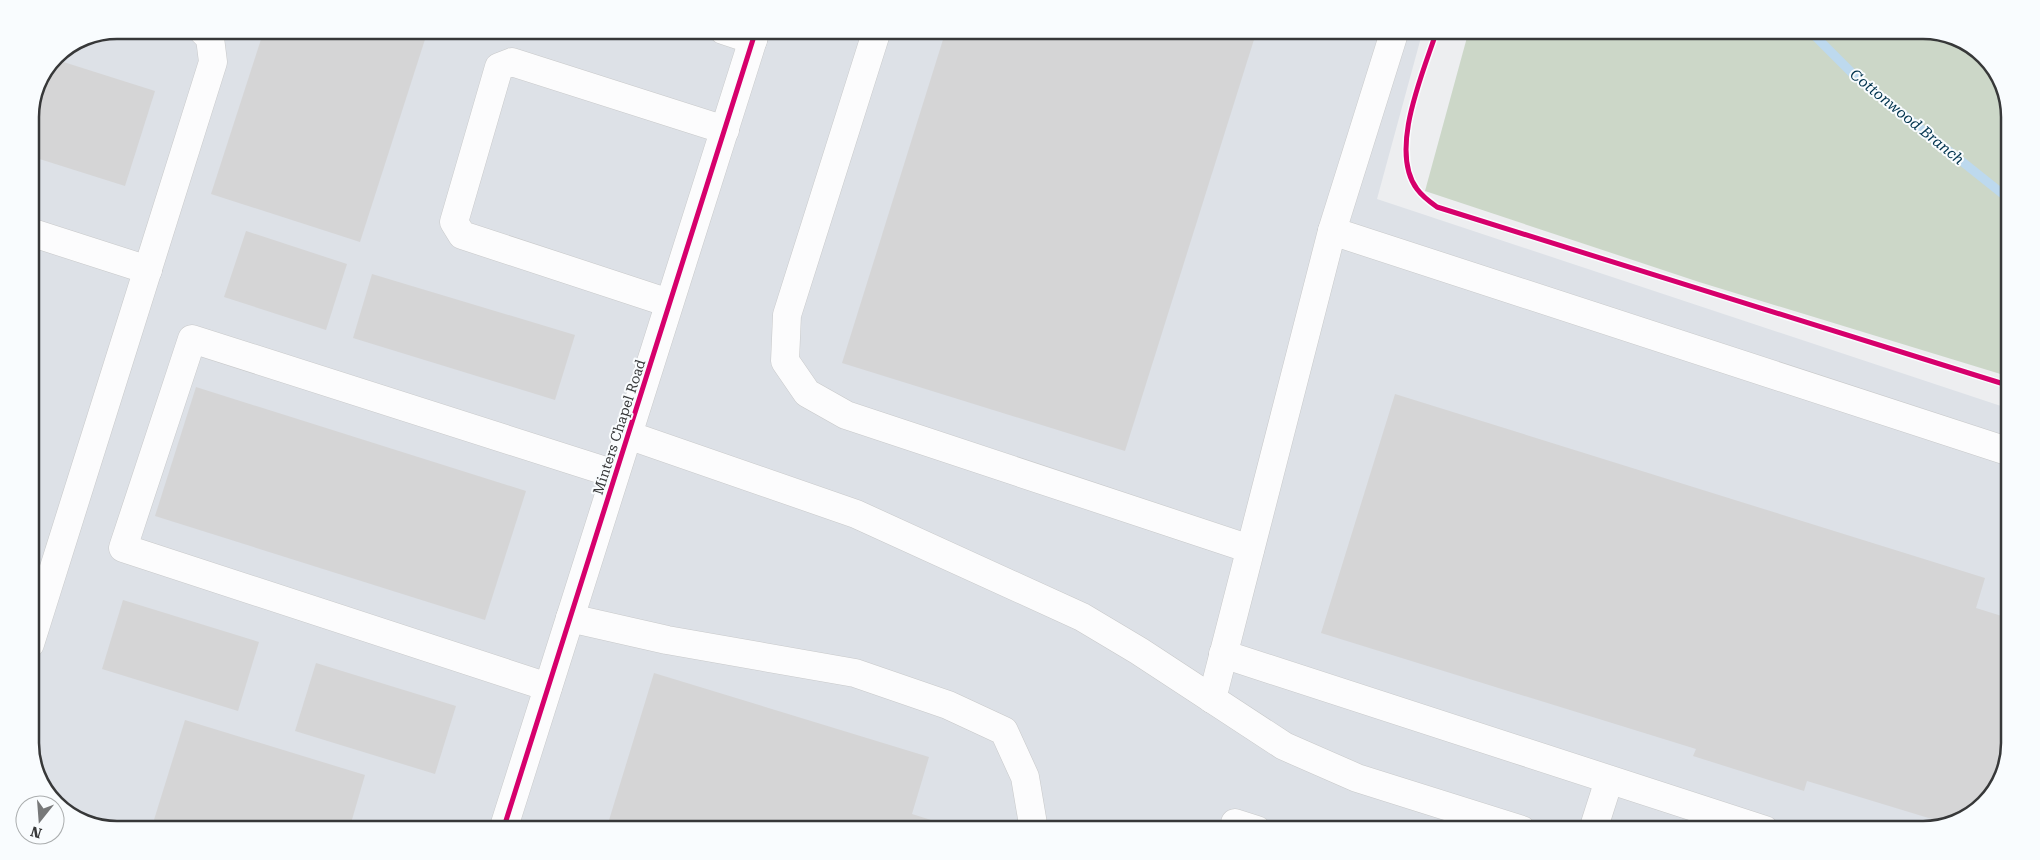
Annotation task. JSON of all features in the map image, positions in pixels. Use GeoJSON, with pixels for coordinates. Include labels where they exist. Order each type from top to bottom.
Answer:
{"type":"FeatureCollection","features":[{"type":"Feature","properties":{"kind":"street"},"geometry":{"type":"LineString","coordinates":[[39,615],[213,62],[210,39]]}},
{"type":"Feature","properties":{"kind":"street","name":"Minters Chapel Road"},"geometry":{"type":"LineString","coordinates":[[506,821],[754,39]]}},
{"type":"Feature","properties":{"kind":"street"},"geometry":{"type":"LineString","coordinates":[[874,39],[787,315],[785,361],[807,393],[846,415],[1250,549]]}},
{"type":"Feature","properties":{"kind":"street"},"geometry":{"type":"LineString","coordinates":[[1212,699],[1332,231],[1393,39]]}},
{"type":"Feature","properties":{"kind":"street"},"geometry":{"type":"LineString","coordinates":[[669,303],[462,235],[454,222],[499,67],[512,62],[725,130]]}},
{"type":"Feature","properties":{"kind":"street"},"geometry":{"type":"LineString","coordinates":[[1332,231],[2001,450]]}},
{"type":"Feature","properties":{"kind":"street"},"geometry":{"type":"LineString","coordinates":[[39,235],[148,270]]}},
{"type":"Feature","properties":{"kind":"street"},"geometry":{"type":"LineString","coordinates":[[548,687],[123,548],[192,339],[615,474]]}},
{"type":"Feature","properties":{"kind":"street"},"geometry":{"type":"LineString","coordinates":[[628,435],[856,514],[1082,617],[1284,746],[1357,778],[1493,821]]}},
{"type":"Feature","properties":{"kind":"street"},"geometry":{"type":"LineString","coordinates":[[570,618],[667,640],[855,673],[956,709],[1004,731],[1026,776],[1033,821]]}},
{"type":"Feature","properties":{"kind":"street"},"geometry":{"type":"LineString","coordinates":[[1223,654],[1737,821]]}},
{"type":"Feature","properties":{"kind":"street"},"geometry":{"type":"LineString","coordinates":[[1596,821],[1608,780]]}},
{"type":"Feature","properties":{"kind":"shaded area"},"geometry":{"type":"Polygon","coordinates":[[[117,39],[1421,39],[1377,199],[2001,406],[2001,743],[2000,758],[1995,773],[1985,791],[1975,802],[1953,815],[1933,821],[117,821],[102,820],[78,811],[65,801],[65,795],[59,795],[55,791],[49,782],[40,758],[39,748],[39,112],[41,97],[55,69],[65,58],[78,49],[102,40],[117,39]]]}},
{"type":"Feature","properties":{"kind":"green space"},"geometry":{"type":"Polygon","coordinates":[[[1467,39],[1938,40],[1962,49],[1985,69],[1991,78],[2000,102],[2001,374],[1699,282],[1425,191],[1467,39]]]}},
{"type":"Feature","properties":{"kind":"building"},"geometry":{"type":"Polygon","coordinates":[[[261,39],[425,39],[360,242],[211,194],[261,39]]]}},
{"type":"Feature","properties":{"kind":"building"},"geometry":{"type":"Polygon","coordinates":[[[943,39],[1254,39],[1125,451],[842,363],[943,39]]]}},
{"type":"Feature","properties":{"kind":"building"},"geometry":{"type":"Polygon","coordinates":[[[62,61],[155,91],[125,186],[39,159],[39,112],[41,97],[47,82],[62,61]]]}},
{"type":"Feature","properties":{"kind":"building"},"geometry":{"type":"Polygon","coordinates":[[[246,231],[347,264],[326,330],[224,297],[246,231]]]}},
{"type":"Feature","properties":{"kind":"building"},"geometry":{"type":"Polygon","coordinates":[[[372,274],[575,335],[555,400],[353,338],[372,274]]]}},
{"type":"Feature","properties":{"kind":"building"},"geometry":{"type":"Polygon","coordinates":[[[196,387],[526,491],[485,620],[155,516],[196,387]]]}},
{"type":"Feature","properties":{"kind":"building"},"geometry":{"type":"Polygon","coordinates":[[[1395,394],[1985,578],[1976,608],[2001,616],[2000,758],[1991,782],[1975,802],[1953,815],[1936,820],[1807,781],[1804,791],[1693,756],[1696,749],[1321,633],[1395,394]]]}},
{"type":"Feature","properties":{"kind":"building"},"geometry":{"type":"Polygon","coordinates":[[[123,600],[259,642],[238,711],[102,669],[123,600]]]}},
{"type":"Feature","properties":{"kind":"building"},"geometry":{"type":"Polygon","coordinates":[[[316,663],[456,706],[435,774],[295,731],[316,663]]]}},
{"type":"Feature","properties":{"kind":"building"},"geometry":{"type":"Polygon","coordinates":[[[654,673],[929,757],[912,814],[931,821],[609,821],[654,673]]]}},
{"type":"Feature","properties":{"kind":"building"},"geometry":{"type":"Polygon","coordinates":[[[185,720],[365,775],[352,821],[154,821],[185,720]]]}},
{"type":"Feature","properties":{"kind":"waterway","name":"Cottonwood Branch"},"geometry":{"type":"LineString","coordinates":[[1818,39],[1856,77],[2001,193]]}},
{"type":"Feature","properties":{"kind":"cycle path"},"geometry":{"type":"LineString","coordinates":[[506,821],[753,39]]}},
{"type":"Feature","properties":{"kind":"cycle path"},"geometry":{"type":"LineString","coordinates":[[1434,39],[1411,110],[1406,153],[1409,173],[1417,189],[1437,207],[2001,383]]}}]}
